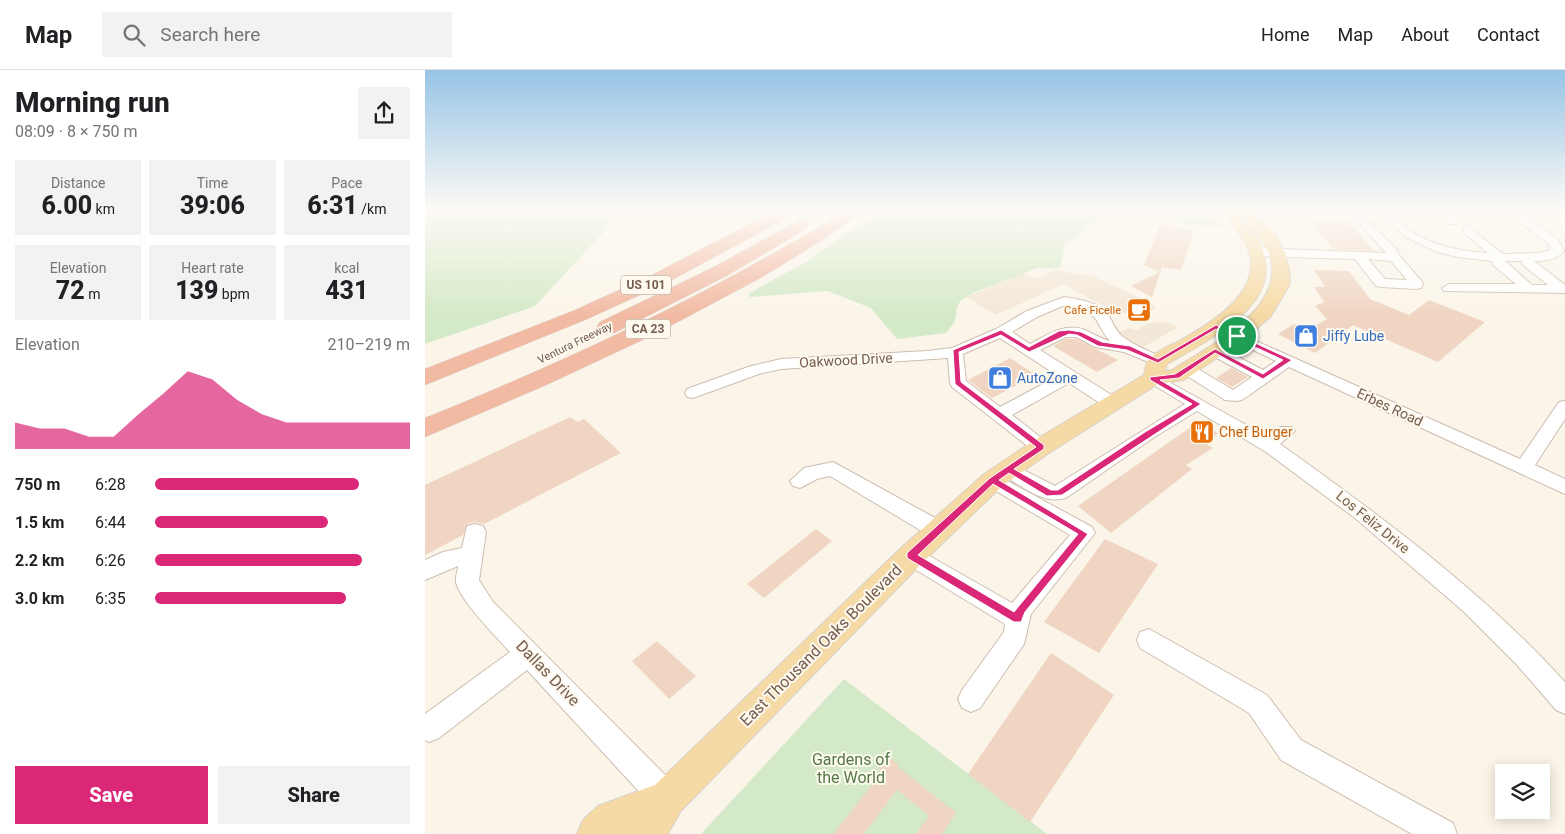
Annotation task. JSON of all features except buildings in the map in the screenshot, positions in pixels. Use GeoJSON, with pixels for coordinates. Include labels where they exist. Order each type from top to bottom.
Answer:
{"type":"FeatureCollection","features":[{"type":"Feature","properties":{"kind":"highway"},"geometry":{"type":"LineString","coordinates":[[495,349],[699,245]]}},
{"type":"Feature","properties":{"kind":"highway","name":"Ventura Freeway"},"geometry":{"type":"LineString","coordinates":[[425,378],[580,316],[657,280],[724,245]]}},
{"type":"Feature","properties":{"kind":"highway","name":"Ventura Freeway"},"geometry":{"type":"LineString","coordinates":[[425,410],[516,371],[637,314],[737,262],[766,245]]}},
{"type":"Feature","properties":{"kind":"highway","name":"CA 23"},"geometry":{"type":"LineString","coordinates":[[425,428],[576,363],[685,312],[766,268],[803,245]]}},
{"type":"Feature","properties":{"kind":"main road","name":"East Thousand Oaks Boulevard"},"geometry":{"type":"LineString","coordinates":[[647,834],[667,799],[937,530],[1001,475],[1041,447],[1112,403],[1216,327],[1247,298],[1255,286],[1259,273],[1257,252],[1253,245]]}},
{"type":"Feature","properties":{"kind":"main road","name":"East Thousand Oaks Boulevard"},"geometry":{"type":"LineString","coordinates":[[1156,370],[1177,376],[1237,336],[1265,312],[1281,284],[1281,268],[1273,245]]}},
{"type":"Feature","properties":{"kind":"main road","name":"East Thousand Oaks Boulevard"},"geometry":{"type":"LineString","coordinates":[[597,834],[612,820],[667,799]]}},
{"type":"Feature","properties":{"kind":"street"},"geometry":{"type":"LineString","coordinates":[[1385,245],[1393,254],[1390,256]]}},
{"type":"Feature","properties":{"kind":"street"},"geometry":{"type":"LineString","coordinates":[[1428,245],[1439,250],[1499,260],[1540,257],[1554,254],[1561,250]]}},
{"type":"Feature","properties":{"kind":"street"},"geometry":{"type":"LineString","coordinates":[[1483,245],[1529,289]]}},
{"type":"Feature","properties":{"kind":"street"},"geometry":{"type":"LineString","coordinates":[[1257,252],[1277,253],[1358,255],[1390,256],[1395,258],[1416,285],[1381,283],[1358,255]]}},
{"type":"Feature","properties":{"kind":"street"},"geometry":{"type":"LineString","coordinates":[[1527,262],[1563,289]]}},
{"type":"Feature","properties":{"kind":"street"},"geometry":{"type":"LineString","coordinates":[[1449,288],[1563,289]]}},
{"type":"Feature","properties":{"kind":"street","name":"Oakwood Drive"},"geometry":{"type":"LineString","coordinates":[[693,393],[754,370],[781,364],[927,356],[955,352],[1001,332],[1056,303],[1072,302],[1101,315],[1103,324],[1108,331],[1128,348]]}},
{"type":"Feature","properties":{"kind":"street","name":"Erbes Road"},"geometry":{"type":"LineString","coordinates":[[1216,327],[1565,487]]}},
{"type":"Feature","properties":{"kind":"street"},"geometry":{"type":"LineString","coordinates":[[1001,332],[1112,403]]}},
{"type":"Feature","properties":{"kind":"street"},"geometry":{"type":"LineString","coordinates":[[1029,350],[1062,333],[1069,332],[1079,333],[1101,344],[1128,348]]}},
{"type":"Feature","properties":{"kind":"street","name":"Los Feliz Drive"},"geometry":{"type":"LineString","coordinates":[[1128,348],[1197,404],[1266,444],[1308,472],[1362,513],[1471,604],[1526,657],[1565,701]]}},
{"type":"Feature","properties":{"kind":"street"},"geometry":{"type":"LineString","coordinates":[[1215,351],[1263,377]]}},
{"type":"Feature","properties":{"kind":"street"},"geometry":{"type":"LineString","coordinates":[[955,352],[958,383],[1041,447]]}},
{"type":"Feature","properties":{"kind":"street"},"geometry":{"type":"LineString","coordinates":[[1187,369],[1233,396],[1288,360]]}},
{"type":"Feature","properties":{"kind":"street"},"geometry":{"type":"LineString","coordinates":[[999,415],[1070,376]]}},
{"type":"Feature","properties":{"kind":"street"},"geometry":{"type":"LineString","coordinates":[[1001,475],[1050,493],[1059,493],[1147,434],[1197,404]]}},
{"type":"Feature","properties":{"kind":"street"},"geometry":{"type":"LineString","coordinates":[[1524,468],[1565,406]]}},
{"type":"Feature","properties":{"kind":"street"},"geometry":{"type":"LineString","coordinates":[[1266,444],[1286,431]]}},
{"type":"Feature","properties":{"kind":"street"},"geometry":{"type":"LineString","coordinates":[[800,481],[811,473],[833,469],[937,530]]}},
{"type":"Feature","properties":{"kind":"street"},"geometry":{"type":"LineString","coordinates":[[971,699],[1015,636],[1020,610],[1084,534],[1001,475]]}},
{"type":"Feature","properties":{"kind":"street","name":"Dallas Drive"},"geometry":{"type":"LineString","coordinates":[[425,571],[472,544],[467,582],[472,592],[485,609],[667,799]]}},
{"type":"Feature","properties":{"kind":"street"},"geometry":{"type":"LineString","coordinates":[[911,556],[1018,619]]}},
{"type":"Feature","properties":{"kind":"street"},"geometry":{"type":"LineString","coordinates":[[1149,640],[1258,704],[1291,750],[1442,834]]}},
{"type":"Feature","properties":{"kind":"street"},"geometry":{"type":"LineString","coordinates":[[429,728],[529,653]]}},
{"type":"Feature","properties":{"kind":"shaded area"},"geometry":{"type":"Polygon","coordinates":[[[1055,270],[1095,277],[1153,304],[1155,309],[1119,314],[1063,284],[996,315],[966,297],[1024,273],[1035,279],[1055,270]]]}},
{"type":"Feature","properties":{"kind":"shaded area"},"geometry":{"type":"Polygon","coordinates":[[[1166,322],[1178,327],[1144,347],[1118,333],[1128,328],[1137,330],[1149,323],[1166,322]]]}},
{"type":"Feature","properties":{"kind":"green space"},"geometry":{"type":"Polygon","coordinates":[[[425,245],[592,245],[535,306],[425,344],[425,245]]]}},
{"type":"Feature","properties":{"kind":"green space"},"geometry":{"type":"Polygon","coordinates":[[[830,245],[1065,245],[1060,268],[1037,268],[973,293],[961,300],[957,307],[955,321],[946,333],[897,339],[871,308],[828,291],[750,297],[748,294],[806,262],[830,245]]]}},
{"type":"Feature","properties":{"kind":"green space","name":"Gardens of the World"},"geometry":{"type":"Polygon","coordinates":[[[844,679],[1047,834],[701,834],[844,679]]]}},
{"type":"Feature","properties":{"kind":"place","name":"Cafe Ficelle"},"geometry":{"type":"Point","coordinates":[1139,310]}},
{"type":"Feature","properties":{"kind":"place","name":"Jiffy Lube"},"geometry":{"type":"Point","coordinates":[1306,336]}},
{"type":"Feature","properties":{"kind":"place","name":"AutoZone"},"geometry":{"type":"Point","coordinates":[1000,378]}},
{"type":"Feature","properties":{"kind":"place","name":"Chef Burger"},"geometry":{"type":"Point","coordinates":[1202,432]}},
{"type":"Feature","properties":{"kind":"route"},"geometry":{"type":"LineString","coordinates":[[1237,336],[1216,327],[1158,361],[1128,348],[1101,344],[1079,333],[1069,332],[1062,333],[1029,350],[1001,332],[955,352],[958,383],[1041,447],[1020,461],[993,480],[1084,534],[1020,610],[1018,619],[911,556],[977,493],[993,480],[1008,469],[1033,486],[1050,493],[1059,493],[1147,434],[1197,404],[1153,378],[1177,376],[1215,351],[1263,377],[1288,360],[1237,336]]}}]}
